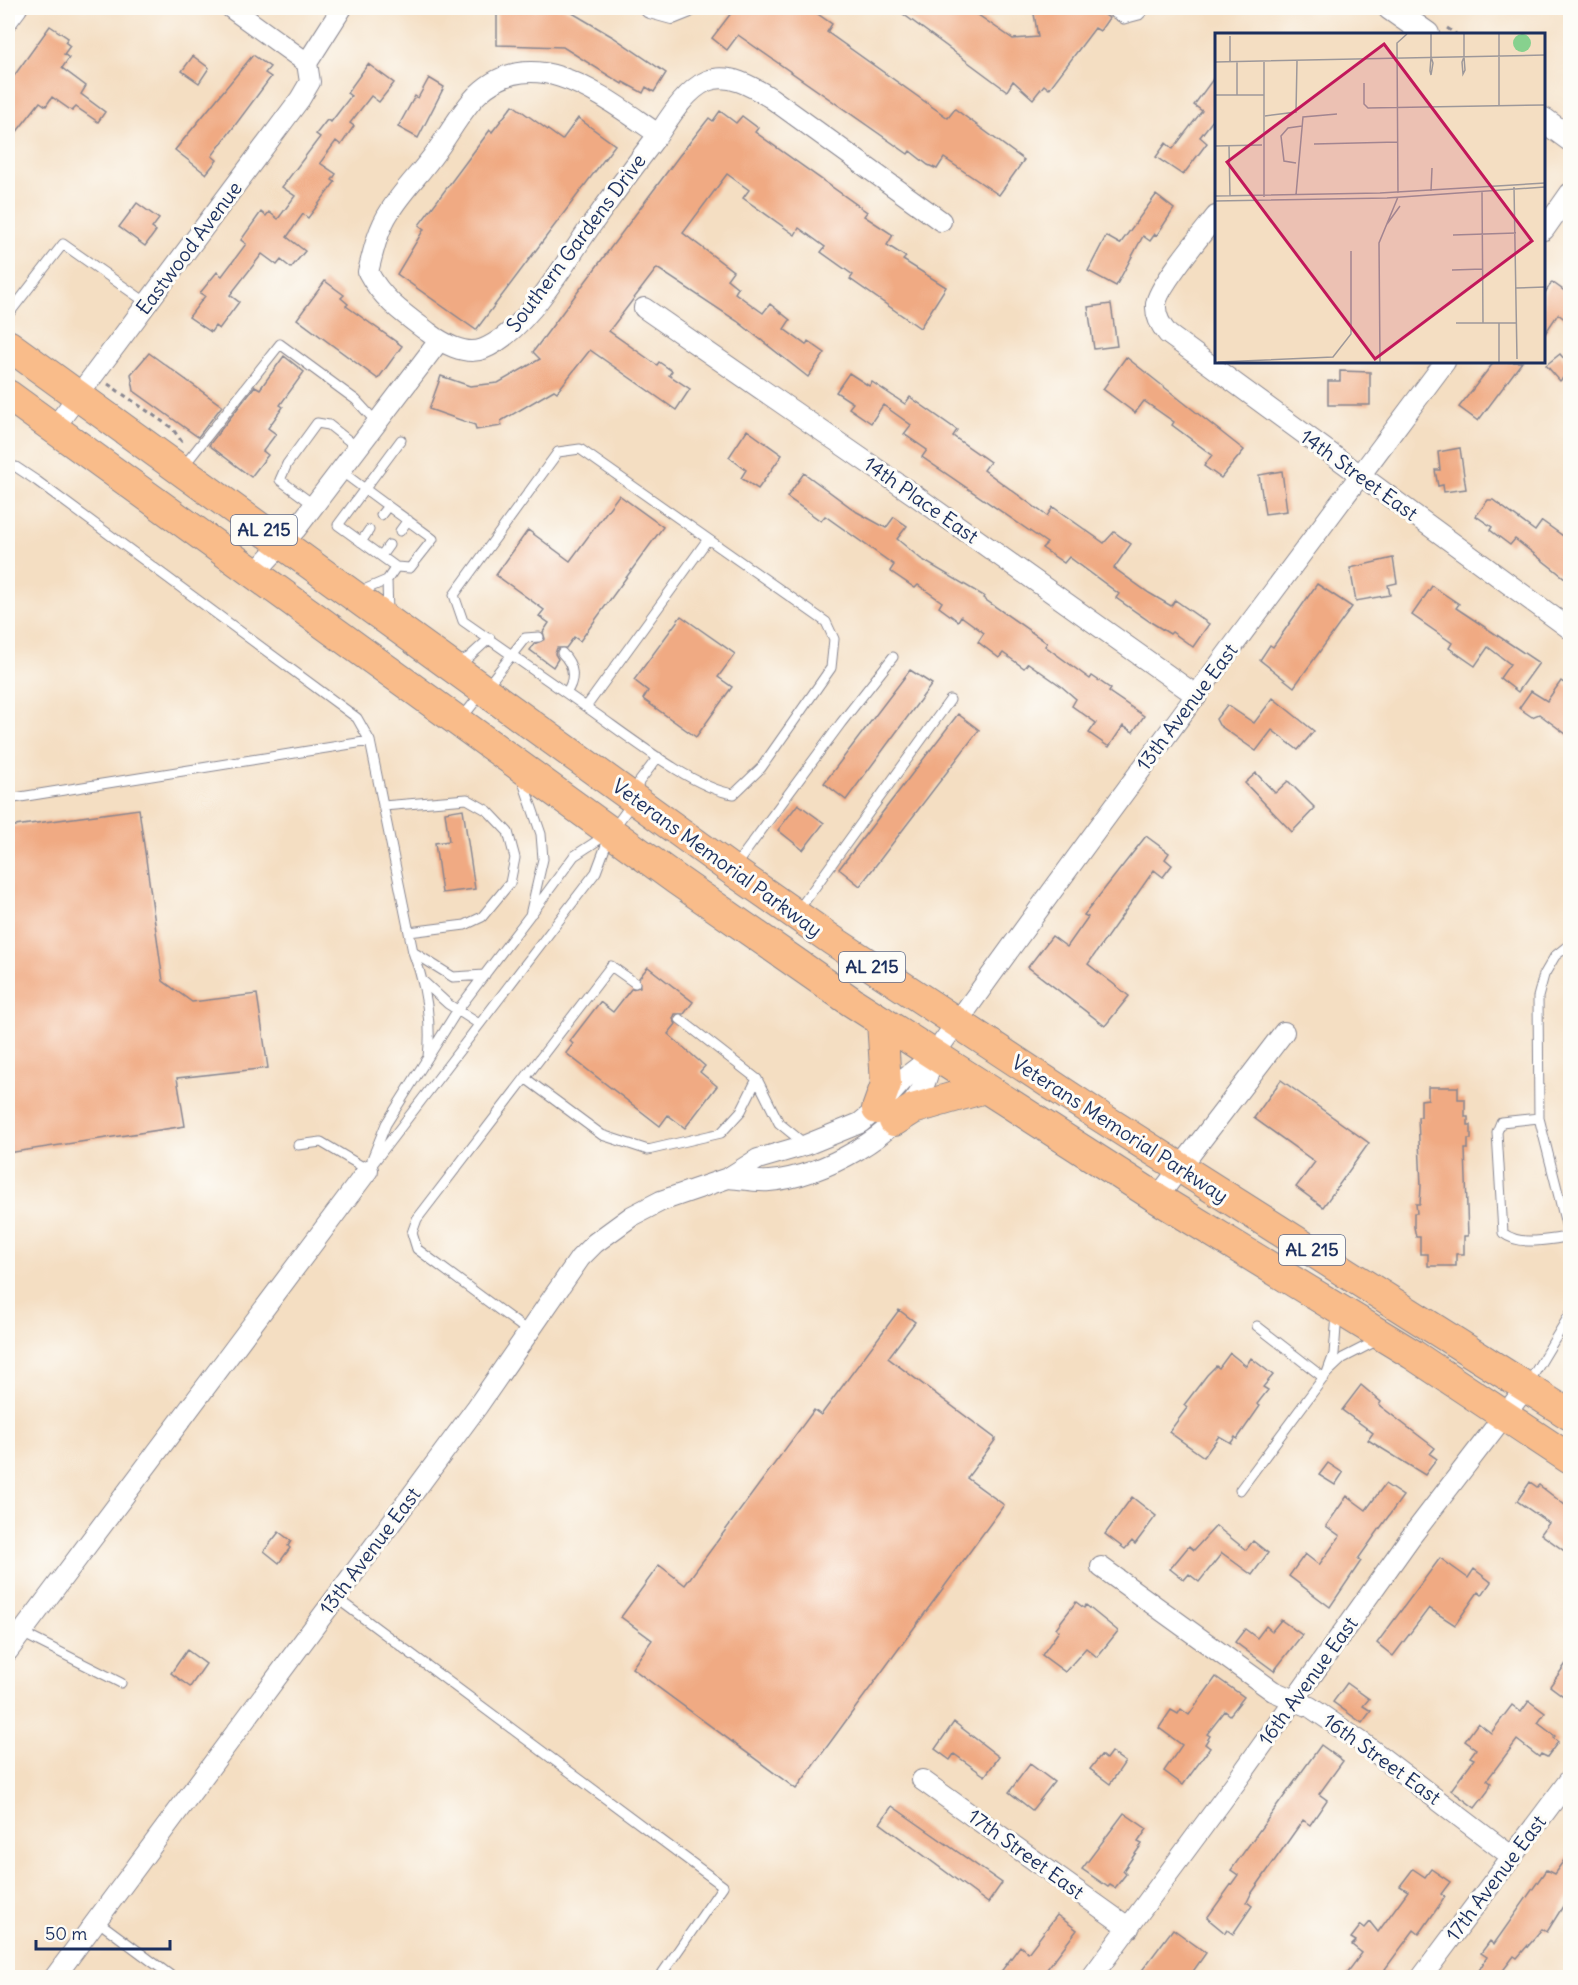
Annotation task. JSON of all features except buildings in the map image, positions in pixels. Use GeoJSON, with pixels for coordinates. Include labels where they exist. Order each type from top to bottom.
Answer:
{"type":"FeatureCollection","features":[{"type":"Feature","properties":{"kind":"main road","name":"Veterans Memorial Parkway"},"geometry":{"type":"LineString","coordinates":[[8,345],[484,691],[796,914],[956,1023],[1179,1168],[1570,1415]]}},
{"type":"Feature","properties":{"kind":"main road","name":"Veterans Memorial Parkway"},"geometry":{"type":"LineString","coordinates":[[8,395],[611,832],[933,1056],[1157,1198],[1383,1337],[1570,1459]]}},
{"type":"Feature","properties":{"kind":"main road"},"geometry":{"type":"LineString","coordinates":[[882,1021],[886,1115],[985,1088]]}},
{"type":"Feature","properties":{"kind":"street"},"geometry":{"type":"LineString","coordinates":[[8,20],[17,8]]}},
{"type":"Feature","properties":{"kind":"street"},"geometry":{"type":"LineString","coordinates":[[231,8],[307,63],[342,8]]}},
{"type":"Feature","properties":{"kind":"street"},"geometry":{"type":"LineString","coordinates":[[650,8],[672,14],[687,8]]}},
{"type":"Feature","properties":{"kind":"street"},"geometry":{"type":"LineString","coordinates":[[1390,8],[1426,33]]}},
{"type":"Feature","properties":{"kind":"street","name":"Eastwood Avenue"},"geometry":{"type":"LineString","coordinates":[[54,428],[300,99],[310,82],[307,63]]}},
{"type":"Feature","properties":{"kind":"street"},"geometry":{"type":"LineString","coordinates":[[254,574],[283,544],[341,471],[439,341],[384,297],[368,272],[375,245],[389,212],[477,94],[502,77],[536,72],[561,76],[590,88],[658,134]]}},
{"type":"Feature","properties":{"kind":"street","name":"Southern Gardens Drive"},"geometry":{"type":"LineString","coordinates":[[439,341],[460,349],[481,350],[504,338],[530,310],[658,134],[694,90],[707,81],[727,78],[755,88],[941,221]]}},
{"type":"Feature","properties":{"kind":"street"},"geometry":{"type":"LineString","coordinates":[[1545,121],[1570,139]]}},
{"type":"Feature","properties":{"kind":"street"},"geometry":{"type":"LineString","coordinates":[[1545,229],[1570,193]]}},
{"type":"Feature","properties":{"kind":"street","name":"14th Street East"},"geometry":{"type":"LineString","coordinates":[[1215,217],[1163,288],[1156,302],[1156,314],[1160,324],[1184,348],[1570,628]]}},
{"type":"Feature","properties":{"kind":"street","name":"14th Place East"},"geometry":{"type":"LineString","coordinates":[[644,308],[903,487],[1197,696]]}},
{"type":"Feature","properties":{"kind":"street","name":"13th Avenue East"},"geometry":{"type":"LineString","coordinates":[[728,1178],[771,1181],[816,1170],[858,1151],[886,1115],[908,1076],[933,1056],[1078,858],[1139,769],[1197,696],[1444,363]]}},
{"type":"Feature","properties":{"kind":"street"},"geometry":{"type":"LineString","coordinates":[[1157,1198],[1284,1032]]}},
{"type":"Feature","properties":{"kind":"street","name":"13th Avenue East"},"geometry":{"type":"LineString","coordinates":[[54,1977],[477,1407],[580,1258],[595,1243],[632,1216],[661,1201],[728,1178],[758,1159],[806,1145],[886,1115]]}},
{"type":"Feature","properties":{"kind":"street"},"geometry":{"type":"LineString","coordinates":[[8,1651],[368,1170]]}},
{"type":"Feature","properties":{"kind":"street","name":"16th Avenue East"},"geometry":{"type":"LineString","coordinates":[[1091,1977],[1129,1928],[1410,1538],[1527,1386]]}},
{"type":"Feature","properties":{"kind":"street","name":"16th Street East"},"geometry":{"type":"LineString","coordinates":[[1101,1567],[1273,1691],[1310,1707],[1363,1743],[1511,1856]]}},
{"type":"Feature","properties":{"kind":"street","name":"17th Avenue East"},"geometry":{"type":"LineString","coordinates":[[1421,1977],[1570,1779]]}},
{"type":"Feature","properties":{"kind":"street","name":"17th Street East"},"geometry":{"type":"LineString","coordinates":[[922,1780],[1129,1928]]}},
{"type":"Feature","properties":{"kind":"lane"},"geometry":{"type":"LineString","coordinates":[[1108,9],[1124,19],[1138,15],[1146,8]]}},
{"type":"Feature","properties":{"kind":"lane"},"geometry":{"type":"LineString","coordinates":[[8,315],[63,244],[147,303]]}},
{"type":"Feature","properties":{"kind":"lane"},"geometry":{"type":"LineString","coordinates":[[180,470],[280,344],[356,400],[378,424]]}},
{"type":"Feature","properties":{"kind":"lane"},"geometry":{"type":"LineString","coordinates":[[314,505],[280,480],[286,464],[317,423],[329,425],[358,448]]}},
{"type":"Feature","properties":{"kind":"lane"},"geometry":{"type":"LineString","coordinates":[[341,471],[364,488],[388,506],[433,538],[410,568],[396,567],[338,525],[364,488],[401,440]]}},
{"type":"Feature","properties":{"kind":"lane"},"geometry":{"type":"LineString","coordinates":[[580,449],[708,539],[826,622],[834,639],[831,668],[761,768],[734,794],[717,792],[658,757],[463,621],[454,595],[558,452],[580,449]]}},
{"type":"Feature","properties":{"kind":"lane"},"geometry":{"type":"LineString","coordinates":[[8,467],[16,467],[37,481],[357,718],[370,741],[413,952],[424,982],[431,1036],[428,1057]]}},
{"type":"Feature","properties":{"kind":"lane"},"geometry":{"type":"LineString","coordinates":[[381,515],[388,506]]}},
{"type":"Feature","properties":{"kind":"lane"},"geometry":{"type":"LineString","coordinates":[[400,531],[408,520]]}},
{"type":"Feature","properties":{"kind":"lane"},"geometry":{"type":"LineString","coordinates":[[361,542],[369,530]]}},
{"type":"Feature","properties":{"kind":"lane"},"geometry":{"type":"LineString","coordinates":[[586,707],[708,539]]}},
{"type":"Feature","properties":{"kind":"lane"},"geometry":{"type":"LineString","coordinates":[[381,556],[389,545]]}},
{"type":"Feature","properties":{"kind":"lane"},"geometry":{"type":"LineString","coordinates":[[352,594],[387,580],[396,567]]}},
{"type":"Feature","properties":{"kind":"lane"},"geometry":{"type":"LineString","coordinates":[[387,580],[388,620]]}},
{"type":"Feature","properties":{"kind":"lane"},"geometry":{"type":"LineString","coordinates":[[459,723],[525,638],[539,637]]}},
{"type":"Feature","properties":{"kind":"lane"},"geometry":{"type":"LineString","coordinates":[[450,666],[468,658],[490,638]]}},
{"type":"Feature","properties":{"kind":"lane"},"geometry":{"type":"LineString","coordinates":[[562,653],[571,662],[573,683],[567,693]]}},
{"type":"Feature","properties":{"kind":"lane"},"geometry":{"type":"LineString","coordinates":[[732,870],[893,657]]}},
{"type":"Feature","properties":{"kind":"lane"},"geometry":{"type":"LineString","coordinates":[[796,914],[950,700]]}},
{"type":"Feature","properties":{"kind":"lane"},"geometry":{"type":"LineString","coordinates":[[8,799],[370,741]]}},
{"type":"Feature","properties":{"kind":"lane"},"geometry":{"type":"LineString","coordinates":[[368,1170],[596,872],[611,832],[635,799],[639,782],[658,757]]}},
{"type":"Feature","properties":{"kind":"lane"},"geometry":{"type":"LineString","coordinates":[[516,762],[541,834],[543,859],[530,915]]}},
{"type":"Feature","properties":{"kind":"lane"},"geometry":{"type":"LineString","coordinates":[[383,806],[467,799],[488,811],[508,832],[515,858],[510,883],[482,917],[465,925],[409,932]]}},
{"type":"Feature","properties":{"kind":"lane"},"geometry":{"type":"LineString","coordinates":[[368,1170],[386,1124],[457,1011],[574,855],[611,832]]}},
{"type":"Feature","properties":{"kind":"lane"},"geometry":{"type":"LineString","coordinates":[[1539,1118],[1501,1122],[1497,1132],[1503,1233],[1511,1240],[1535,1241],[1570,1238],[1539,1118],[1539,997],[1544,975],[1555,956],[1570,944]]}},
{"type":"Feature","properties":{"kind":"lane"},"geometry":{"type":"LineString","coordinates":[[413,952],[453,977],[485,975]]}},
{"type":"Feature","properties":{"kind":"lane"},"geometry":{"type":"LineString","coordinates":[[529,1332],[417,1249],[412,1233],[417,1219],[611,966],[635,984]]}},
{"type":"Feature","properties":{"kind":"lane"},"geometry":{"type":"LineString","coordinates":[[424,982],[457,1011],[479,1024]]}},
{"type":"Feature","properties":{"kind":"lane"},"geometry":{"type":"LineString","coordinates":[[680,1019],[757,1079],[779,1123],[806,1145]]}},
{"type":"Feature","properties":{"kind":"lane"},"geometry":{"type":"LineString","coordinates":[[525,1077],[602,1135],[648,1150],[721,1133],[741,1111],[757,1079]]}},
{"type":"Feature","properties":{"kind":"lane"},"geometry":{"type":"LineString","coordinates":[[298,1145],[321,1142],[368,1170]]}},
{"type":"Feature","properties":{"kind":"lane"},"geometry":{"type":"LineString","coordinates":[[1326,1375],[1334,1354],[1337,1308]]}},
{"type":"Feature","properties":{"kind":"lane"},"geometry":{"type":"LineString","coordinates":[[1527,1386],[1570,1314]]}},
{"type":"Feature","properties":{"kind":"lane"},"geometry":{"type":"LineString","coordinates":[[1257,1326],[1326,1375]]}},
{"type":"Feature","properties":{"kind":"lane"},"geometry":{"type":"LineString","coordinates":[[1240,1490],[1326,1375],[1343,1358],[1383,1337]]}},
{"type":"Feature","properties":{"kind":"lane"},"geometry":{"type":"LineString","coordinates":[[335,1597],[723,1886],[659,1977]]}},
{"type":"Feature","properties":{"kind":"lane"},"geometry":{"type":"LineString","coordinates":[[22,1633],[121,1683]]}},
{"type":"Feature","properties":{"kind":"lane"},"geometry":{"type":"LineString","coordinates":[[96,1920],[174,1977]]}}]}
